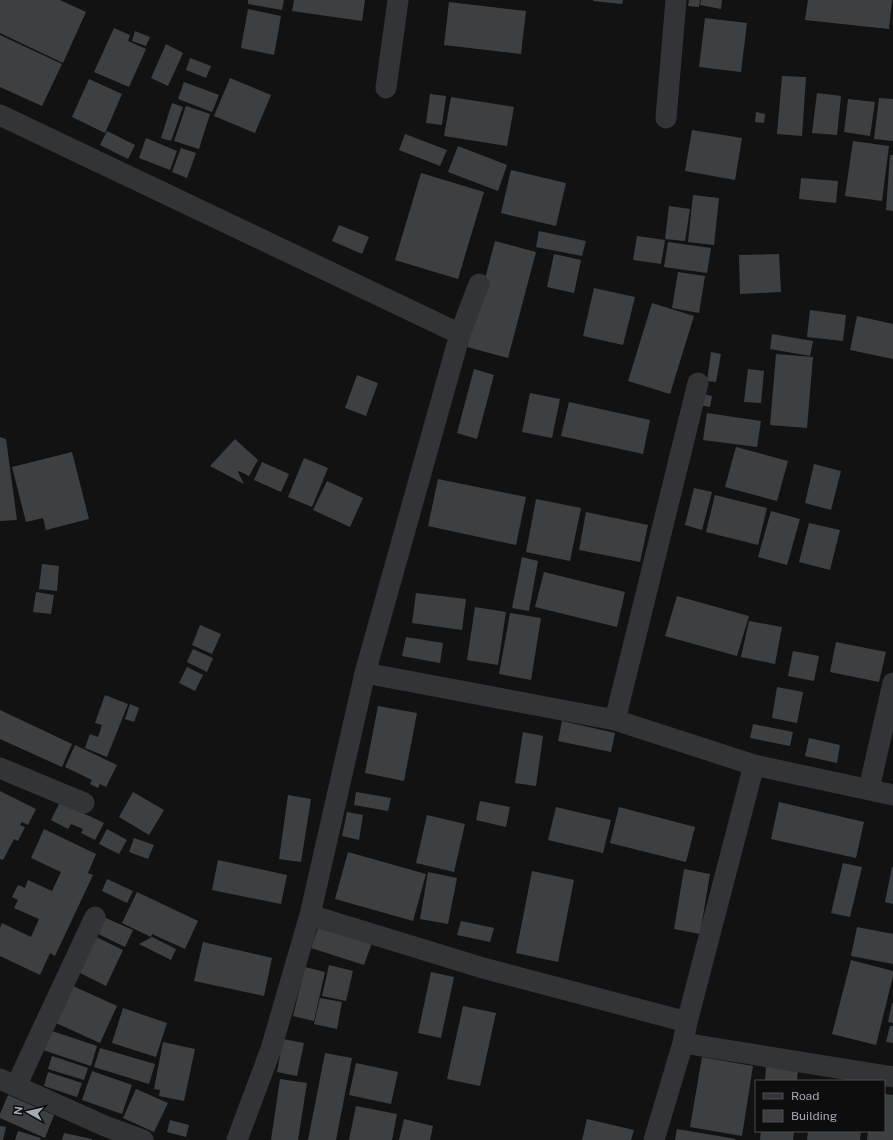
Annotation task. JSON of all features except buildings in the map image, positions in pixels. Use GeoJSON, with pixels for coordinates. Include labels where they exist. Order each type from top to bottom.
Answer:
{"type":"FeatureCollection","features":[{"type":"Feature","properties":{"kind":"street"},"geometry":{"type":"LineString","coordinates":[[386,88],[398,0]]}},
{"type":"Feature","properties":{"kind":"street"},"geometry":{"type":"LineString","coordinates":[[666,118],[676,0]]}},
{"type":"Feature","properties":{"kind":"street"},"geometry":{"type":"LineString","coordinates":[[0,115],[460,334]]}},
{"type":"Feature","properties":{"kind":"street"},"geometry":{"type":"LineString","coordinates":[[237,1140],[271,1048],[310,915],[365,673],[460,334],[479,284]]}},
{"type":"Feature","properties":{"kind":"street"},"geometry":{"type":"LineString","coordinates":[[615,720],[698,383]]}},
{"type":"Feature","properties":{"kind":"street"},"geometry":{"type":"LineString","coordinates":[[365,673],[615,720],[754,765],[893,795]]}},
{"type":"Feature","properties":{"kind":"street"},"geometry":{"type":"LineString","coordinates":[[869,789],[893,683]]}},
{"type":"Feature","properties":{"kind":"street"},"geometry":{"type":"LineString","coordinates":[[654,1140],[683,1043],[687,1022],[754,765]]}},
{"type":"Feature","properties":{"kind":"street"},"geometry":{"type":"LineString","coordinates":[[0,768],[84,803]]}},
{"type":"Feature","properties":{"kind":"street"},"geometry":{"type":"LineString","coordinates":[[310,915],[483,968],[687,1022]]}},
{"type":"Feature","properties":{"kind":"street"},"geometry":{"type":"LineString","coordinates":[[94,917],[8,1083],[105,1126],[144,1140]]}},
{"type":"Feature","properties":{"kind":"street"},"geometry":{"type":"LineString","coordinates":[[683,1043],[893,1077]]}}]}
